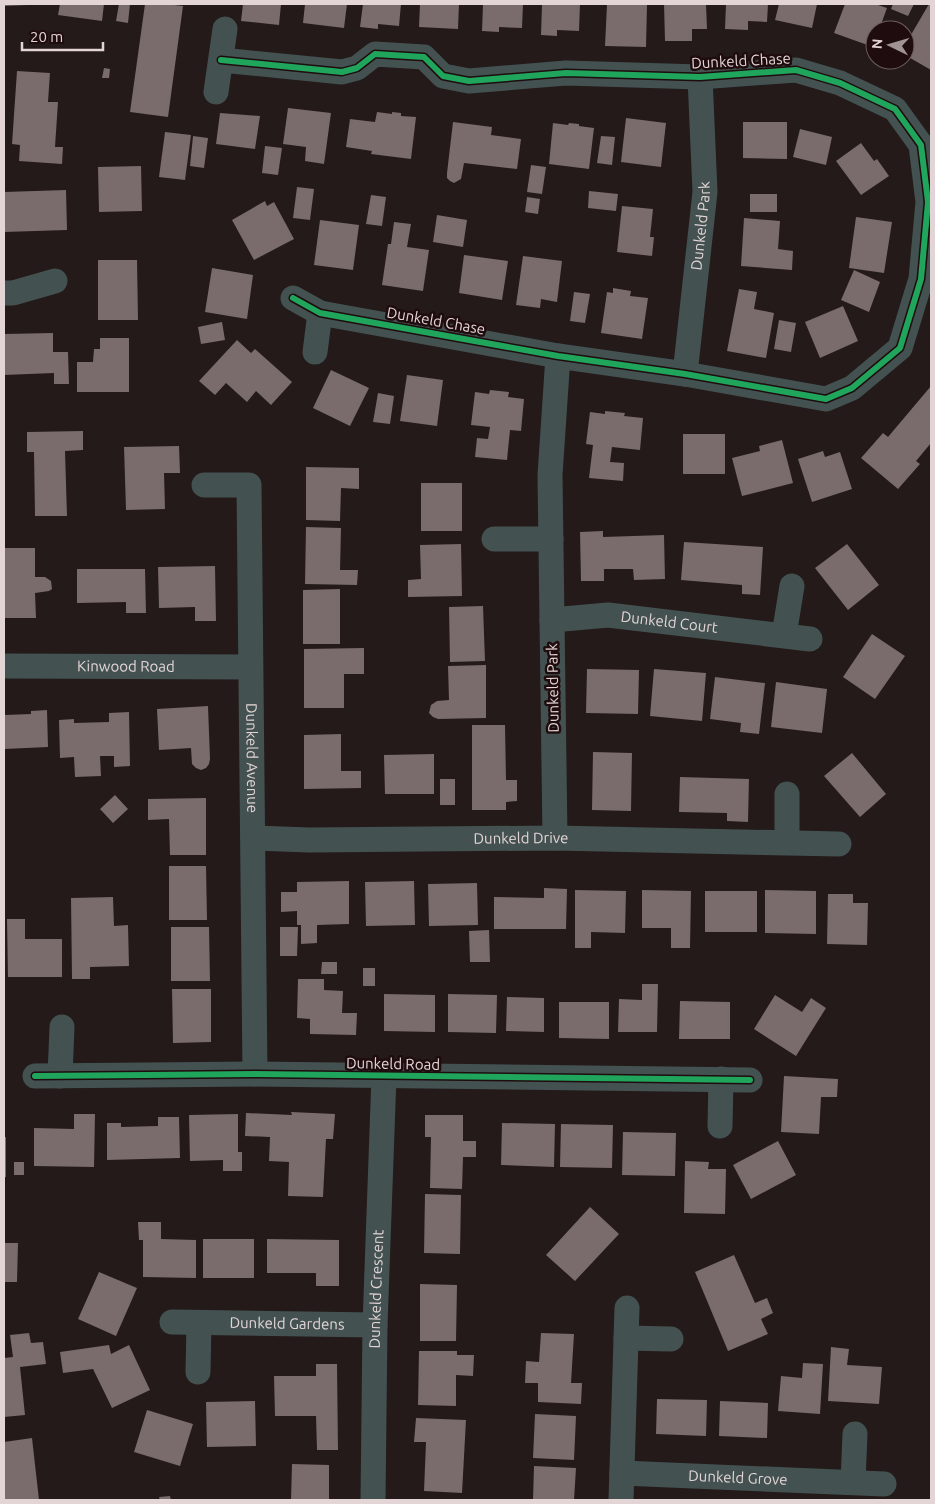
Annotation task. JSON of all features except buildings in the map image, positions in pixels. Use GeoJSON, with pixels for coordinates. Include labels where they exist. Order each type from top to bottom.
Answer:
{"type":"FeatureCollection","features":[{"type":"Feature","properties":{"kind":"street"},"geometry":{"type":"LineString","coordinates":[[216,92],[224,29]]}},
{"type":"Feature","properties":{"kind":"street","name":"Dunkeld Chase"},"geometry":{"type":"LineString","coordinates":[[221,60],[342,72],[357,68],[375,54],[424,56],[443,76],[469,81],[566,74],[700,77],[796,70],[840,83],[895,109],[921,145],[928,202],[921,279],[900,348],[852,388],[826,398],[685,374],[558,356],[320,313],[293,298]]}},
{"type":"Feature","properties":{"kind":"street","name":"Dunkeld Park"},"geometry":{"type":"LineString","coordinates":[[685,374],[705,192],[700,77]]}},
{"type":"Feature","properties":{"kind":"street"},"geometry":{"type":"LineString","coordinates":[[4,293],[13,293],[55,281]]}},
{"type":"Feature","properties":{"kind":"street"},"geometry":{"type":"LineString","coordinates":[[315,352],[320,313]]}},
{"type":"Feature","properties":{"kind":"street","name":"Dunkeld Park"},"geometry":{"type":"LineString","coordinates":[[555,838],[550,475],[558,356]]}},
{"type":"Feature","properties":{"kind":"street","name":"Dunkeld Avenue"},"geometry":{"type":"LineString","coordinates":[[204,485],[249,485],[255,1074]]}},
{"type":"Feature","properties":{"kind":"street"},"geometry":{"type":"LineString","coordinates":[[494,539],[551,539]]}},
{"type":"Feature","properties":{"kind":"street"},"geometry":{"type":"LineString","coordinates":[[784,635],[792,586]]}},
{"type":"Feature","properties":{"kind":"street","name":"Dunkeld Court"},"geometry":{"type":"LineString","coordinates":[[552,620],[608,615],[810,639]]}},
{"type":"Feature","properties":{"kind":"street","name":"Kinwood Road"},"geometry":{"type":"LineString","coordinates":[[4,666],[250,667]]}},
{"type":"Feature","properties":{"kind":"street"},"geometry":{"type":"LineString","coordinates":[[787,794],[787,842]]}},
{"type":"Feature","properties":{"kind":"street","name":"Dunkeld Drive"},"geometry":{"type":"LineString","coordinates":[[253,838],[309,840],[555,838],[840,844]]}},
{"type":"Feature","properties":{"kind":"street"},"geometry":{"type":"LineString","coordinates":[[60,1076],[62,1028]]}},
{"type":"Feature","properties":{"kind":"street","name":"Dunkeld Road"},"geometry":{"type":"LineString","coordinates":[[35,1076],[255,1074],[750,1080]]}},
{"type":"Feature","properties":{"kind":"street","name":"Dunkeld Crescent"},"geometry":{"type":"LineString","coordinates":[[373,1500],[375,1325],[384,1076]]}},
{"type":"Feature","properties":{"kind":"street"},"geometry":{"type":"LineString","coordinates":[[720,1126],[721,1079]]}},
{"type":"Feature","properties":{"kind":"street"},"geometry":{"type":"LineString","coordinates":[[621,1500],[627,1308]]}},
{"type":"Feature","properties":{"kind":"street","name":"Dunkeld Gardens"},"geometry":{"type":"LineString","coordinates":[[172,1322],[375,1325]]}},
{"type":"Feature","properties":{"kind":"street"},"geometry":{"type":"LineString","coordinates":[[198,1372],[199,1323]]}},
{"type":"Feature","properties":{"kind":"street"},"geometry":{"type":"LineString","coordinates":[[626,1338],[671,1339]]}},
{"type":"Feature","properties":{"kind":"street"},"geometry":{"type":"LineString","coordinates":[[853,1482],[855,1434]]}},
{"type":"Feature","properties":{"kind":"street","name":"Dunkeld Grove"},"geometry":{"type":"LineString","coordinates":[[622,1473],[884,1484]]}},
{"type":"Feature","properties":{"kind":"cycle path"},"geometry":{"type":"LineString","coordinates":[[221,60],[342,72],[357,68],[375,54],[424,57],[443,76],[469,81],[566,73],[700,77],[796,70],[840,83],[895,109],[921,145],[928,202],[921,279],[900,348],[852,388],[826,399],[685,374],[558,356],[320,313],[293,298]]}},
{"type":"Feature","properties":{"kind":"cycle path"},"geometry":{"type":"LineString","coordinates":[[35,1076],[255,1074],[750,1080]]}}]}
